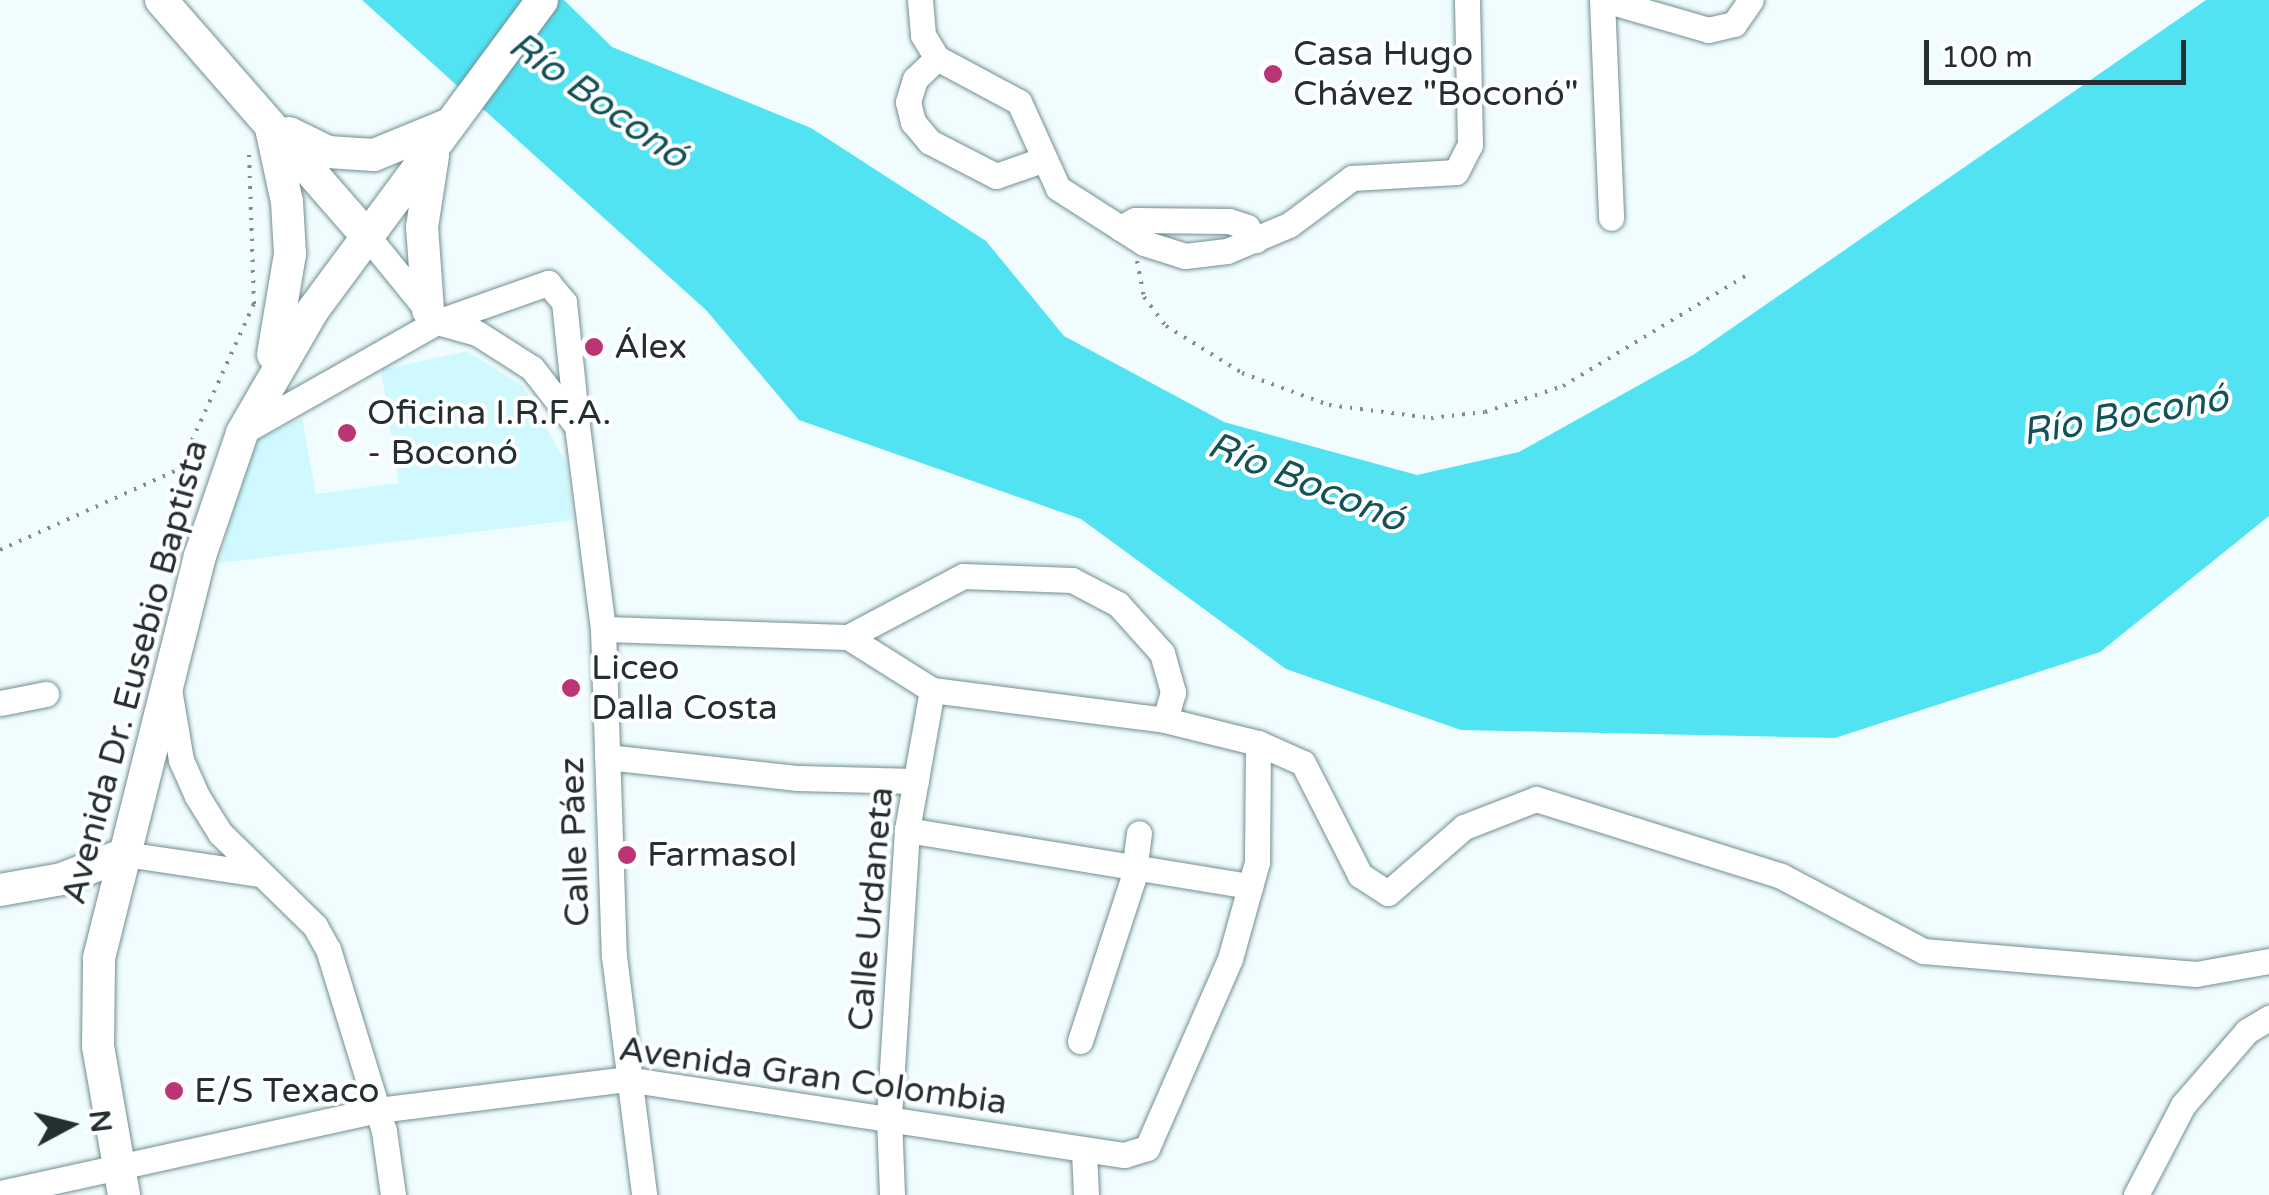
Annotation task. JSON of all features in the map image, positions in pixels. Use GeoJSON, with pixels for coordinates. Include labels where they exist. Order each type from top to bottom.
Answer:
{"type":"FeatureCollection","features":[{"type":"Feature","properties":{"kind":"main road"},"geometry":{"type":"LineString","coordinates":[[160,0],[267,114],[368,236]]}},
{"type":"Feature","properties":{"kind":"main road","name":"Avenida Dr. Eusebio Baptista"},"geometry":{"type":"LineString","coordinates":[[121,1179],[98,1046],[99,958],[200,556],[242,433],[265,386],[368,236],[542,0]]}},
{"type":"Feature","properties":{"kind":"main road"},"geometry":{"type":"LineString","coordinates":[[267,114],[306,143],[351,155],[397,149],[449,125]]}},
{"type":"Feature","properties":{"kind":"main road"},"geometry":{"type":"LineString","coordinates":[[265,386],[290,254],[288,202],[267,114]]}},
{"type":"Feature","properties":{"kind":"main road"},"geometry":{"type":"LineString","coordinates":[[432,316],[422,227],[449,125]]}},
{"type":"Feature","properties":{"kind":"main road"},"geometry":{"type":"LineString","coordinates":[[0,890],[62,879],[125,854]]}},
{"type":"Feature","properties":{"kind":"main road"},"geometry":{"type":"LineString","coordinates":[[62,879],[93,898],[109,920]]}},
{"type":"Feature","properties":{"kind":"street"},"geometry":{"type":"LineString","coordinates":[[920,0],[923,34],[937,58],[1012,94],[1029,118],[1042,160],[1058,188],[1144,243],[1186,256],[1256,240],[1303,218],[1352,178],[1432,177],[1460,168],[1470,145],[1467,0]]}},
{"type":"Feature","properties":{"kind":"street"},"geometry":{"type":"LineString","coordinates":[[1611,218],[1603,0],[1688,28],[1723,29],[1751,0]]}},
{"type":"Feature","properties":{"kind":"street"},"geometry":{"type":"LineString","coordinates":[[1723,29],[1729,0]]}},
{"type":"Feature","properties":{"kind":"street"},"geometry":{"type":"LineString","coordinates":[[937,58],[915,79],[908,102],[914,122],[930,142],[996,176],[1042,160]]}},
{"type":"Feature","properties":{"kind":"street"},"geometry":{"type":"LineString","coordinates":[[1120,228],[1135,220],[1229,221],[1247,228],[1256,240]]}},
{"type":"Feature","properties":{"kind":"street"},"geometry":{"type":"LineString","coordinates":[[368,236],[432,316],[477,333],[532,368],[577,426]]}},
{"type":"Feature","properties":{"kind":"street","name":"Calle Páez"},"geometry":{"type":"LineString","coordinates":[[242,433],[432,316],[548,282],[564,302],[603,629],[626,1079],[644,1195]]}},
{"type":"Feature","properties":{"kind":"street"},"geometry":{"type":"LineString","coordinates":[[603,629],[848,637],[964,576],[1072,580],[1118,604],[1162,653],[1173,692],[1165,720]]}},
{"type":"Feature","properties":{"kind":"street"},"geometry":{"type":"LineString","coordinates":[[848,637],[932,690],[1165,720],[1258,743],[1303,764],[1360,875],[1388,894],[1464,828],[1536,798],[1782,876],[1924,952],[2196,974],[2269,961]]}},
{"type":"Feature","properties":{"kind":"street"},"geometry":{"type":"LineString","coordinates":[[169,689],[181,760],[197,796],[220,833],[315,926],[328,949],[378,1110],[393,1195]]}},
{"type":"Feature","properties":{"kind":"street","name":"Calle Urdaneta"},"geometry":{"type":"LineString","coordinates":[[892,1195],[889,1116],[907,830],[932,690]]}},
{"type":"Feature","properties":{"kind":"street"},"geometry":{"type":"LineString","coordinates":[[0,703],[46,694]]}},
{"type":"Feature","properties":{"kind":"street"},"geometry":{"type":"LineString","coordinates":[[907,830],[1250,886],[1257,862],[1258,743]]}},
{"type":"Feature","properties":{"kind":"street"},"geometry":{"type":"LineString","coordinates":[[607,757],[798,778],[916,781]]}},
{"type":"Feature","properties":{"kind":"street"},"geometry":{"type":"LineString","coordinates":[[1080,1041],[1135,868],[1139,832]]}},
{"type":"Feature","properties":{"kind":"street"},"geometry":{"type":"LineString","coordinates":[[125,854],[259,874]]}},
{"type":"Feature","properties":{"kind":"street","name":"Avenida Gran Colombia"},"geometry":{"type":"LineString","coordinates":[[0,1192],[121,1179],[378,1110],[626,1079],[746,1102],[889,1116],[1124,1155],[1147,1148],[1230,959],[1250,886]]}},
{"type":"Feature","properties":{"kind":"street"},"geometry":{"type":"LineString","coordinates":[[2136,1195],[2183,1105],[2247,1031],[2269,1018]]}},
{"type":"Feature","properties":{"kind":"street"},"geometry":{"type":"LineString","coordinates":[[1084,1150],[1086,1195]]}},
{"type":"Feature","properties":{"kind":"path"},"geometry":{"type":"LineString","coordinates":[[0,550],[179,469],[254,304],[248,149]]}},
{"type":"Feature","properties":{"kind":"path"},"geometry":{"type":"LineString","coordinates":[[1144,243],[1137,269],[1144,297],[1166,326],[1192,343],[1305,400],[1414,417],[1484,412],[1563,386],[1750,273]]}},
{"type":"Feature","properties":{"kind":"shaded area"},"geometry":{"type":"Polygon","coordinates":[[[467,351],[523,386],[566,463],[573,520],[219,563],[253,442],[302,418],[316,494],[399,483],[381,370],[467,351]]]}},
{"type":"Feature","properties":{"kind":"water","name":"Río Boconó"},"geometry":{"type":"Polygon","coordinates":[[[362,0],[564,0],[612,47],[811,128],[986,241],[1064,336],[1224,422],[1417,475],[1519,452],[1693,355],[2206,0],[2269,0],[2269,516],[2100,652],[1835,738],[1461,730],[1286,669],[1081,519],[799,420],[706,310],[362,0]]]}},
{"type":"Feature","properties":{"kind":"place","name":"Casa Hugo Chávez \"Boconó\""},"geometry":{"type":"Point","coordinates":[1273,74]}},
{"type":"Feature","properties":{"kind":"place","name":"Álex"},"geometry":{"type":"Point","coordinates":[594,347]}},
{"type":"Feature","properties":{"kind":"place","name":"Oficina I.R.F.A. - Boconó"},"geometry":{"type":"Point","coordinates":[347,433]}},
{"type":"Feature","properties":{"kind":"place","name":"Liceo Dalla Costa"},"geometry":{"type":"Point","coordinates":[571,688]}},
{"type":"Feature","properties":{"kind":"place","name":"Farmasol"},"geometry":{"type":"Point","coordinates":[627,855]}},
{"type":"Feature","properties":{"kind":"place","name":"E/S Texaco"},"geometry":{"type":"Point","coordinates":[174,1091]}}]}
